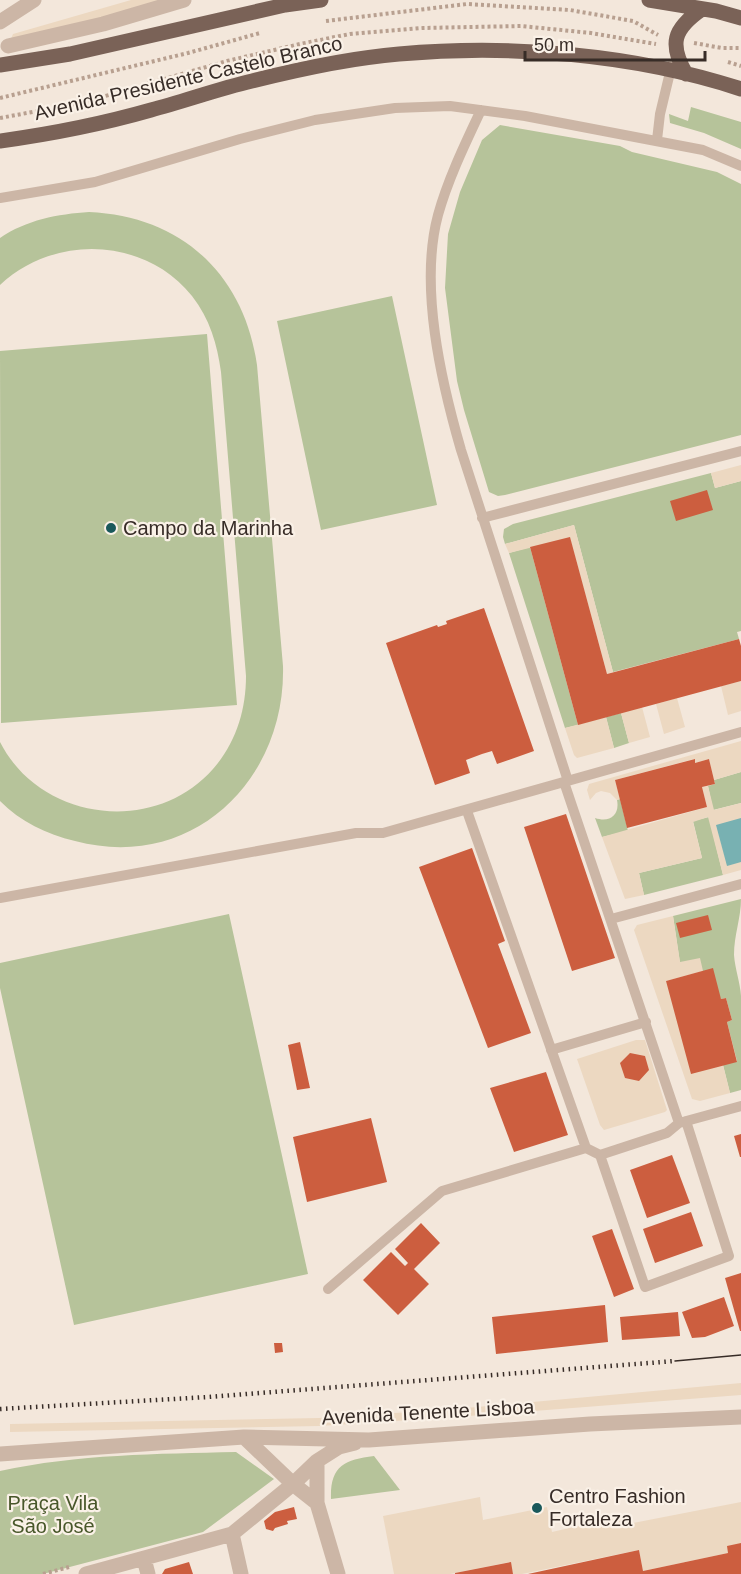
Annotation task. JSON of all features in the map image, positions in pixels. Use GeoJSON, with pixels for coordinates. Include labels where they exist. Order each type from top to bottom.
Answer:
{"type":"FeatureCollection","features":[{"type":"Feature","properties":{"kind":"main road"},"geometry":{"type":"LineString","coordinates":[[0,65],[70,54],[285,5],[321,0]]}},
{"type":"Feature","properties":{"kind":"main road"},"geometry":{"type":"LineString","coordinates":[[649,0],[712,6],[741,18]]}},
{"type":"Feature","properties":{"kind":"main road"},"geometry":{"type":"LineString","coordinates":[[686,74],[675,49],[680,27],[712,6]]}},
{"type":"Feature","properties":{"kind":"main road","name":"Avenida Presidente Castelo Branco"},"geometry":{"type":"LineString","coordinates":[[0,141],[44,135],[149,111],[250,81],[323,65],[398,54],[484,49],[603,58],[686,74],[741,89]]}},
{"type":"Feature","properties":{"kind":"street"},"geometry":{"type":"LineString","coordinates":[[0,22],[34,0]]}},
{"type":"Feature","properties":{"kind":"street"},"geometry":{"type":"LineString","coordinates":[[8,46],[103,24],[184,0]]}},
{"type":"Feature","properties":{"kind":"street","name":"Avenida Tenente Lisboa"},"geometry":{"type":"LineString","coordinates":[[0,1454],[244,1437],[369,1440],[590,1424],[741,1417]]}},
{"type":"Feature","properties":{"kind":"street"},"geometry":{"type":"LineString","coordinates":[[244,1437],[293,1484],[317,1503]]}},
{"type":"Feature","properties":{"kind":"street"},"geometry":{"type":"LineString","coordinates":[[82,1569],[146,1567],[232,1534],[293,1484],[317,1461],[339,1448],[369,1440]]}},
{"type":"Feature","properties":{"kind":"street","name":"Avenida Tenente Lisboa"},"geometry":{"type":"LineString","coordinates":[[0,1465],[45,1451]]}},
{"type":"Feature","properties":{"kind":"street"},"geometry":{"type":"LineString","coordinates":[[317,1461],[317,1503],[338,1574]]}},
{"type":"Feature","properties":{"kind":"street"},"geometry":{"type":"LineString","coordinates":[[232,1534],[241,1574]]}},
{"type":"Feature","properties":{"kind":"lane"},"geometry":{"type":"LineString","coordinates":[[657,140],[660,114],[675,49]]}},
{"type":"Feature","properties":{"kind":"lane"},"geometry":{"type":"LineString","coordinates":[[0,198],[95,182],[240,139],[315,120],[395,108],[450,106],[482,110],[657,140],[703,150],[741,166]]}},
{"type":"Feature","properties":{"kind":"lane"},"geometry":{"type":"LineString","coordinates":[[328,1289],[442,1191],[586,1148],[600,1155],[645,1287],[729,1256],[646,1022],[566,782],[482,518],[452,419],[441,373],[430,265],[433,242],[440,208],[465,144],[482,110]]}},
{"type":"Feature","properties":{"kind":"lane"},"geometry":{"type":"LineString","coordinates":[[482,518],[741,451]]}},
{"type":"Feature","properties":{"kind":"lane"},"geometry":{"type":"LineString","coordinates":[[0,898],[356,833],[383,833],[741,732]]}},
{"type":"Feature","properties":{"kind":"lane"},"geometry":{"type":"LineString","coordinates":[[467,811],[586,1148]]}},
{"type":"Feature","properties":{"kind":"lane"},"geometry":{"type":"LineString","coordinates":[[611,919],[741,884]]}},
{"type":"Feature","properties":{"kind":"lane"},"geometry":{"type":"LineString","coordinates":[[551,1050],[646,1022]]}},
{"type":"Feature","properties":{"kind":"lane"},"geometry":{"type":"LineString","coordinates":[[600,1155],[667,1133],[683,1122],[741,1106]]}},
{"type":"Feature","properties":{"kind":"path"},"geometry":{"type":"LineString","coordinates":[[43,1574],[82,1569]]}},
{"type":"Feature","properties":{"kind":"green space"},"geometry":{"type":"Polygon","coordinates":[[[691,107],[741,122],[741,149],[704,133],[670,123],[669,114],[688,121],[691,107]]]}},
{"type":"Feature","properties":{"kind":"green space"},"geometry":{"type":"Polygon","coordinates":[[[500,125],[620,146],[632,152],[717,172],[741,184],[741,435],[505,495],[498,496],[489,492],[457,381],[445,288],[448,234],[460,192],[482,140],[500,125]]]}},
{"type":"Feature","properties":{"kind":"green space"},"geometry":{"type":"Polygon","coordinates":[[[89,212],[122,216],[152,225],[179,238],[203,256],[222,278],[238,303],[250,332],[257,365],[283,666],[280,708],[268,746],[249,780],[224,808],[193,830],[157,843],[117,847],[75,841],[54,835],[25,821],[0,801],[0,742],[18,769],[42,789],[69,803],[99,810],[130,811],[160,804],[189,790],[221,759],[234,737],[242,714],[246,676],[221,372],[212,332],[204,314],[192,296],[172,276],[150,262],[125,253],[99,249],[72,251],[46,257],[22,268],[0,285],[0,238],[31,222],[66,214],[89,212]]]}},
{"type":"Feature","properties":{"kind":"green space"},"geometry":{"type":"Polygon","coordinates":[[[392,296],[437,505],[321,530],[277,321],[392,296]]]}},
{"type":"Feature","properties":{"kind":"green space","name":"Campo da Marinha"},"geometry":{"type":"Polygon","coordinates":[[[207,334],[237,705],[1,723],[0,351],[207,334]]]}},
{"type":"Feature","properties":{"kind":"green space"},"geometry":{"type":"Polygon","coordinates":[[[711,473],[715,488],[741,481],[741,631],[737,632],[739,639],[613,672],[574,525],[505,544],[504,529],[513,524],[711,473]]]}},
{"type":"Feature","properties":{"kind":"green space"},"geometry":{"type":"Polygon","coordinates":[[[530,547],[578,725],[565,728],[509,553],[530,547]]]}},
{"type":"Feature","properties":{"kind":"green space"},"geometry":{"type":"Polygon","coordinates":[[[621,713],[629,743],[614,748],[606,717],[621,713]]]}},
{"type":"Feature","properties":{"kind":"green space"},"geometry":{"type":"Polygon","coordinates":[[[741,772],[741,803],[713,810],[708,786],[715,784],[714,780],[741,772]]]}},
{"type":"Feature","properties":{"kind":"green space"},"geometry":{"type":"Polygon","coordinates":[[[620,799],[628,831],[602,837],[595,818],[605,819],[613,816],[617,810],[617,800],[620,799]]]}},
{"type":"Feature","properties":{"kind":"green space"},"geometry":{"type":"Polygon","coordinates":[[[709,817],[723,875],[644,895],[639,873],[702,858],[693,821],[709,817]]]}},
{"type":"Feature","properties":{"kind":"green space"},"geometry":{"type":"Polygon","coordinates":[[[741,899],[734,955],[741,996],[741,1090],[730,1093],[723,1065],[737,1061],[727,1022],[732,1020],[726,998],[721,999],[703,971],[680,963],[673,916],[741,899]]]}},
{"type":"Feature","properties":{"kind":"green space"},"geometry":{"type":"Polygon","coordinates":[[[229,914],[308,1274],[74,1325],[0,988],[0,963],[229,914]]]}},
{"type":"Feature","properties":{"kind":"green space","name":"Praça Vila São José"},"geometry":{"type":"Polygon","coordinates":[[[236,1452],[274,1479],[203,1532],[43,1574],[0,1574],[0,1471],[88,1458],[236,1452]]]}},
{"type":"Feature","properties":{"kind":"green space"},"geometry":{"type":"Polygon","coordinates":[[[374,1456],[400,1490],[331,1499],[333,1479],[341,1467],[354,1460],[374,1456]]]}},
{"type":"Feature","properties":{"kind":"shaded area"},"geometry":{"type":"Polygon","coordinates":[[[131,0],[184,0],[8,46],[13,34],[131,0]]]}},
{"type":"Feature","properties":{"kind":"shaded area"},"geometry":{"type":"Polygon","coordinates":[[[741,465],[741,481],[715,488],[711,473],[741,465]]]}},
{"type":"Feature","properties":{"kind":"shaded area"},"geometry":{"type":"Polygon","coordinates":[[[574,525],[613,672],[607,674],[570,538],[509,553],[505,544],[574,525]]]}},
{"type":"Feature","properties":{"kind":"shaded area"},"geometry":{"type":"Polygon","coordinates":[[[741,681],[741,711],[728,715],[721,686],[741,681]]]}},
{"type":"Feature","properties":{"kind":"shaded area"},"geometry":{"type":"Polygon","coordinates":[[[677,698],[685,727],[664,734],[656,704],[677,698]]]}},
{"type":"Feature","properties":{"kind":"shaded area"},"geometry":{"type":"Polygon","coordinates":[[[642,707],[650,737],[629,743],[621,713],[642,707]]]}},
{"type":"Feature","properties":{"kind":"shaded area"},"geometry":{"type":"Polygon","coordinates":[[[606,717],[614,748],[577,758],[565,728],[606,717]]]}},
{"type":"Feature","properties":{"kind":"shaded area"},"geometry":{"type":"Polygon","coordinates":[[[741,741],[741,772],[714,780],[709,759],[695,763],[694,759],[615,780],[620,799],[617,800],[610,793],[601,791],[590,800],[587,790],[589,784],[741,741]]]}},
{"type":"Feature","properties":{"kind":"shaded area"},"geometry":{"type":"Polygon","coordinates":[[[708,786],[714,810],[741,803],[741,870],[723,875],[708,817],[693,822],[702,858],[639,873],[644,895],[625,899],[602,837],[707,807],[702,787],[708,786]]]}},
{"type":"Feature","properties":{"kind":"shaded area"},"geometry":{"type":"Polygon","coordinates":[[[673,916],[680,962],[700,958],[703,971],[666,981],[723,1065],[730,1093],[700,1101],[692,1099],[634,930],[637,925],[673,916]]]}},
{"type":"Feature","properties":{"kind":"shaded area"},"geometry":{"type":"Polygon","coordinates":[[[636,1040],[645,1040],[667,1110],[604,1130],[600,1125],[577,1059],[636,1040]]]}},
{"type":"Feature","properties":{"kind":"shaded area"},"geometry":{"type":"Polygon","coordinates":[[[741,1383],[741,1395],[456,1417],[319,1426],[10,1432],[10,1424],[319,1418],[455,1409],[741,1383]]]}},
{"type":"Feature","properties":{"kind":"shaded area"},"geometry":{"type":"Polygon","coordinates":[[[480,1497],[483,1520],[547,1507],[552,1532],[626,1515],[628,1524],[741,1502],[741,1543],[728,1553],[643,1571],[639,1550],[522,1574],[513,1574],[510,1562],[450,1574],[394,1574],[383,1516],[480,1497]]]}},
{"type":"Feature","properties":{"kind":"water"},"geometry":{"type":"Polygon","coordinates":[[[741,818],[741,862],[727,866],[716,825],[741,818]]]}},
{"type":"Feature","properties":{"kind":"building"},"geometry":{"type":"Polygon","coordinates":[[[707,490],[713,510],[676,521],[670,501],[707,490]]]}},
{"type":"Feature","properties":{"kind":"building"},"geometry":{"type":"Polygon","coordinates":[[[570,537],[607,674],[739,639],[741,681],[578,725],[530,547],[570,537]]]}},
{"type":"Feature","properties":{"kind":"building"},"geometry":{"type":"Polygon","coordinates":[[[484,608],[534,751],[497,764],[492,751],[482,754],[466,760],[470,773],[435,785],[386,643],[437,625],[438,627],[447,624],[446,621],[484,608]]]}},
{"type":"Feature","properties":{"kind":"building"},"geometry":{"type":"Polygon","coordinates":[[[695,759],[695,763],[709,759],[715,784],[702,787],[707,807],[627,828],[615,780],[695,759]]]}},
{"type":"Feature","properties":{"kind":"building"},"geometry":{"type":"Polygon","coordinates":[[[566,814],[615,958],[572,971],[524,827],[566,814]]]}},
{"type":"Feature","properties":{"kind":"building"},"geometry":{"type":"Polygon","coordinates":[[[472,848],[505,941],[498,944],[531,1033],[488,1048],[419,867],[472,848]]]}},
{"type":"Feature","properties":{"kind":"building"},"geometry":{"type":"Polygon","coordinates":[[[708,915],[712,930],[680,938],[676,923],[708,915]]]}},
{"type":"Feature","properties":{"kind":"building"},"geometry":{"type":"Polygon","coordinates":[[[713,968],[721,999],[726,998],[732,1020],[727,1022],[737,1062],[691,1074],[666,981],[713,968]]]}},
{"type":"Feature","properties":{"kind":"building"},"geometry":{"type":"Polygon","coordinates":[[[300,1042],[310,1088],[297,1090],[288,1045],[300,1042]]]}},
{"type":"Feature","properties":{"kind":"building"},"geometry":{"type":"Polygon","coordinates":[[[630,1053],[645,1056],[649,1070],[639,1081],[625,1078],[620,1063],[630,1053]]]}},
{"type":"Feature","properties":{"kind":"building"},"geometry":{"type":"Polygon","coordinates":[[[546,1072],[568,1135],[514,1152],[490,1088],[546,1072]]]}},
{"type":"Feature","properties":{"kind":"building"},"geometry":{"type":"Polygon","coordinates":[[[371,1118],[387,1182],[307,1202],[293,1137],[371,1118]]]}},
{"type":"Feature","properties":{"kind":"building"},"geometry":{"type":"Polygon","coordinates":[[[741,1134],[741,1157],[740,1157],[734,1136],[741,1134]]]}},
{"type":"Feature","properties":{"kind":"building"},"geometry":{"type":"Polygon","coordinates":[[[672,1155],[690,1203],[647,1218],[630,1170],[672,1155]]]}},
{"type":"Feature","properties":{"kind":"building"},"geometry":{"type":"Polygon","coordinates":[[[691,1212],[703,1246],[655,1263],[643,1229],[691,1212]]]}},
{"type":"Feature","properties":{"kind":"building"},"geometry":{"type":"Polygon","coordinates":[[[421,1223],[440,1243],[414,1269],[429,1284],[398,1315],[363,1280],[391,1252],[405,1266],[408,1263],[395,1249],[421,1223]]]}},
{"type":"Feature","properties":{"kind":"building"},"geometry":{"type":"Polygon","coordinates":[[[612,1229],[634,1289],[614,1297],[592,1236],[612,1229]]]}},
{"type":"Feature","properties":{"kind":"building"},"geometry":{"type":"Polygon","coordinates":[[[741,1273],[741,1331],[740,1331],[725,1278],[741,1273]]]}},
{"type":"Feature","properties":{"kind":"building"},"geometry":{"type":"Polygon","coordinates":[[[724,1297],[734,1326],[705,1337],[692,1338],[682,1312],[724,1297]]]}},
{"type":"Feature","properties":{"kind":"building"},"geometry":{"type":"Polygon","coordinates":[[[605,1305],[608,1342],[496,1354],[492,1317],[605,1305]]]}},
{"type":"Feature","properties":{"kind":"building"},"geometry":{"type":"Polygon","coordinates":[[[678,1312],[680,1336],[622,1340],[620,1317],[678,1312]]]}},
{"type":"Feature","properties":{"kind":"building"},"geometry":{"type":"Polygon","coordinates":[[[274,1343],[282,1343],[283,1352],[275,1353],[274,1343]]]}},
{"type":"Feature","properties":{"kind":"building"},"geometry":{"type":"Polygon","coordinates":[[[294,1507],[297,1519],[287,1521],[288,1524],[275,1528],[273,1531],[266,1529],[264,1521],[275,1512],[294,1507]]]}},
{"type":"Feature","properties":{"kind":"building"},"geometry":{"type":"Polygon","coordinates":[[[741,1543],[741,1574],[528,1574],[639,1550],[643,1571],[728,1553],[727,1546],[741,1543]]]}},
{"type":"Feature","properties":{"kind":"building"},"geometry":{"type":"Polygon","coordinates":[[[189,1562],[193,1574],[162,1574],[165,1569],[189,1562]]]}},
{"type":"Feature","properties":{"kind":"building"},"geometry":{"type":"Polygon","coordinates":[[[511,1562],[513,1574],[455,1574],[455,1573],[511,1562]]]}},
{"type":"Feature","properties":{"kind":"tram line"},"geometry":{"type":"LineString","coordinates":[[675,1361],[741,1355]]}},
{"type":"Feature","properties":{"kind":"railway"},"geometry":{"type":"LineString","coordinates":[[0,1409],[208,1397],[675,1361]]}},
{"type":"Feature","properties":{"kind":"place","name":"Campo da Marinha"},"geometry":{"type":"Point","coordinates":[111,528]}},
{"type":"Feature","properties":{"kind":"place","name":"Centro Fashion Fortaleza"},"geometry":{"type":"Point","coordinates":[537,1508]}}]}
